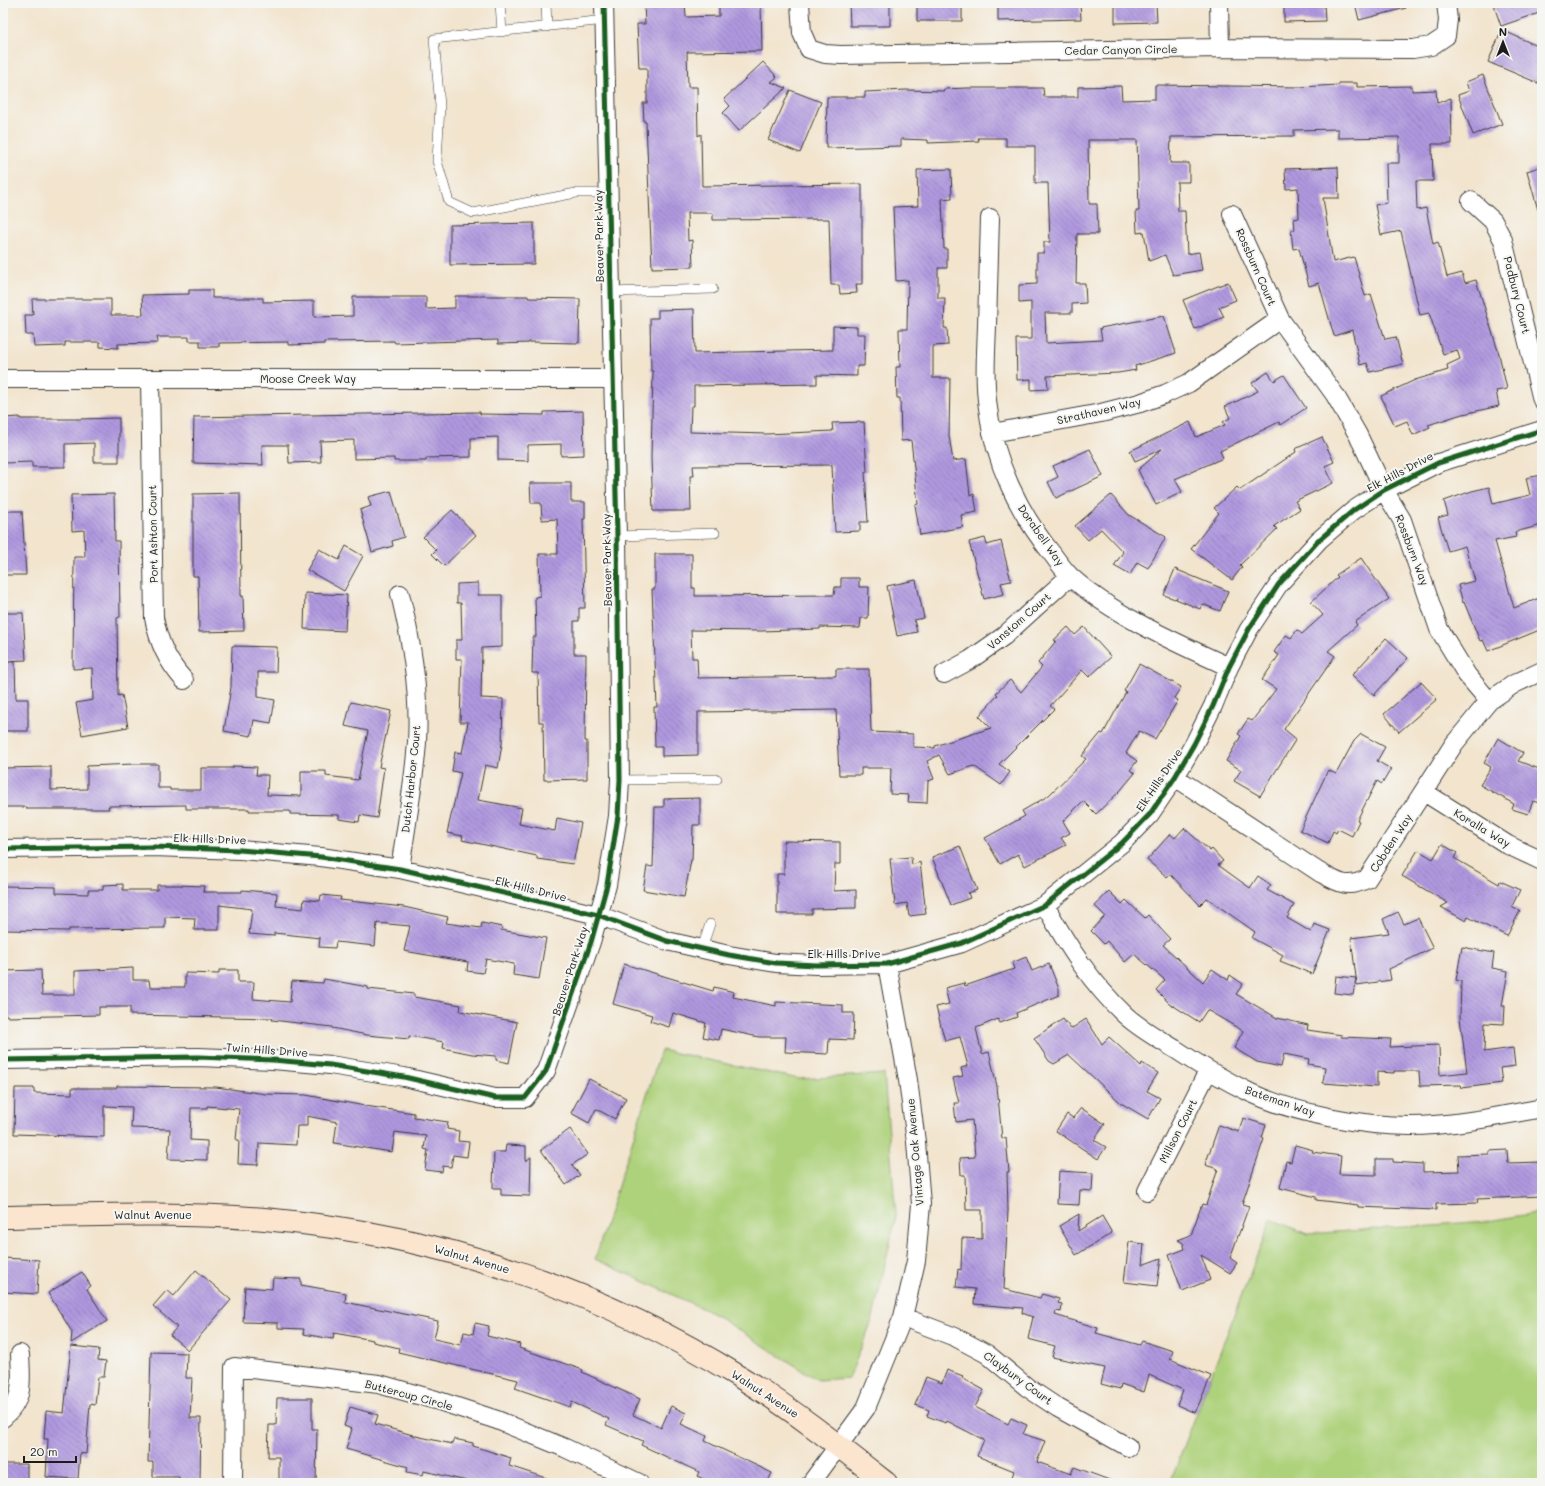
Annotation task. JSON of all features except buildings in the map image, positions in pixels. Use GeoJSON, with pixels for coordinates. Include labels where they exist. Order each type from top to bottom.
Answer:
{"type":"FeatureCollection","features":[{"type":"Feature","properties":{"kind":"street","name":"Cedar Canyon Circle"},"geometry":{"type":"LineString","coordinates":[[800,3],[802,33],[809,49],[825,54],[1220,48],[1413,49],[1431,46],[1446,36],[1448,20],[1446,3]]}},
{"type":"Feature","properties":{"kind":"street"},"geometry":{"type":"LineString","coordinates":[[1219,3],[1220,48]]}},
{"type":"Feature","properties":{"kind":"street","name":"Beaver Park Way"},"geometry":{"type":"LineString","coordinates":[[525,1098],[546,1071],[571,1002],[598,915],[609,872],[618,816],[620,780],[617,536],[604,12]]}},
{"type":"Feature","properties":{"kind":"street","name":"Padbury Court"},"geometry":{"type":"LineString","coordinates":[[1471,201],[1493,221],[1503,240],[1542,400]]}},
{"type":"Feature","properties":{"kind":"street","name":"Rossburn Court"},"geometry":{"type":"LineString","coordinates":[[1232,214],[1280,319]]}},
{"type":"Feature","properties":{"kind":"street","name":"Dorabell Way"},"geometry":{"type":"LineString","coordinates":[[990,218],[985,380],[988,408],[992,433],[1006,478],[1023,512],[1044,544],[1070,576],[1108,605],[1172,641],[1229,667]]}},
{"type":"Feature","properties":{"kind":"street","name":"Strathaven Way"},"geometry":{"type":"LineString","coordinates":[[992,433],[1101,413],[1140,403],[1165,394],[1189,383],[1280,319]]}},
{"type":"Feature","properties":{"kind":"street","name":"Rossburn Way"},"geometry":{"type":"LineString","coordinates":[[1280,319],[1334,395],[1358,434],[1384,490],[1402,520],[1440,629],[1467,675],[1489,701]]}},
{"type":"Feature","properties":{"kind":"street","name":"Moose Creek Way"},"geometry":{"type":"LineString","coordinates":[[3,379],[614,379]]}},
{"type":"Feature","properties":{"kind":"street","name":"Port Ashton Court"},"geometry":{"type":"LineString","coordinates":[[150,379],[154,618],[158,636],[164,652],[184,680]]}},
{"type":"Feature","properties":{"kind":"street","name":"Elk Hills Drive"},"geometry":{"type":"LineString","coordinates":[[3,849],[153,847],[240,850],[321,857],[400,869],[598,915],[667,941],[729,955],[776,963],[816,965],[887,964],[962,943],[1045,905],[1122,843],[1150,814],[1175,777],[1213,706],[1229,667],[1249,629],[1279,584],[1319,540],[1354,510],[1384,490],[1438,463],[1542,430]]}},
{"type":"Feature","properties":{"kind":"street","name":"Vanstom Court"},"geometry":{"type":"LineString","coordinates":[[944,674],[970,660],[1004,636],[1070,576]]}},
{"type":"Feature","properties":{"kind":"street","name":"Dutch Harbor Court"},"geometry":{"type":"LineString","coordinates":[[400,594],[408,626],[415,672],[417,711],[414,773],[400,869]]}},
{"type":"Feature","properties":{"kind":"street","name":"Cobden Way"},"geometry":{"type":"LineString","coordinates":[[1175,777],[1319,872],[1336,882],[1354,885],[1368,879],[1454,744],[1489,701],[1514,684],[1542,671]]}},
{"type":"Feature","properties":{"kind":"street","name":"Koralla Way"},"geometry":{"type":"LineString","coordinates":[[1424,792],[1508,844],[1542,861]]}},
{"type":"Feature","properties":{"kind":"street","name":"Bateman Way"},"geometry":{"type":"LineString","coordinates":[[1045,905],[1067,946],[1084,969],[1126,1016],[1208,1071],[1252,1094],[1310,1113],[1358,1122],[1410,1126],[1458,1123],[1542,1108]]}},
{"type":"Feature","properties":{"kind":"street","name":"Vintage Oak Avenue"},"geometry":{"type":"LineString","coordinates":[[811,1483],[866,1408],[904,1317],[916,1261],[921,1204],[916,1142],[908,1080],[887,964]]}},
{"type":"Feature","properties":{"kind":"street","name":"Twin Hills Drive"},"geometry":{"type":"LineString","coordinates":[[3,1060],[198,1057],[273,1060],[330,1065],[404,1077],[494,1098],[525,1098]]}},
{"type":"Feature","properties":{"kind":"street","name":"Millson Court"},"geometry":{"type":"LineString","coordinates":[[1147,1191],[1208,1071]]}},
{"type":"Feature","properties":{"kind":"street","name":"Walnut Avenue"},"geometry":{"type":"LineString","coordinates":[[3,1217],[148,1214],[217,1216],[274,1220],[369,1233],[461,1255],[516,1272],[587,1299],[646,1325],[691,1348],[788,1408],[886,1483]]}},
{"type":"Feature","properties":{"kind":"street","name":"Claybury Court"},"geometry":{"type":"LineString","coordinates":[[904,1317],[955,1337],[987,1354],[1028,1388],[1058,1408],[1128,1447]]}},
{"type":"Feature","properties":{"kind":"street"},"geometry":{"type":"LineString","coordinates":[[3,1418],[11,1411],[20,1394],[20,1354]]}},
{"type":"Feature","properties":{"kind":"street","name":"Buttercup Circle"},"geometry":{"type":"LineString","coordinates":[[233,1483],[234,1367],[379,1384],[436,1400],[497,1420],[565,1448],[639,1483]]}},
{"type":"Feature","properties":{"kind":"lane"},"geometry":{"type":"LineString","coordinates":[[500,3],[502,32]]}},
{"type":"Feature","properties":{"kind":"lane"},"geometry":{"type":"LineString","coordinates":[[546,3],[547,27]]}},
{"type":"Feature","properties":{"kind":"lane"},"geometry":{"type":"LineString","coordinates":[[604,12],[547,27],[434,39],[440,106],[437,160],[449,202],[473,213],[576,193],[608,193]]}},
{"type":"Feature","properties":{"kind":"lane"},"geometry":{"type":"LineString","coordinates":[[610,292],[713,289]]}},
{"type":"Feature","properties":{"kind":"lane"},"geometry":{"type":"LineString","coordinates":[[617,536],[715,533]]}},
{"type":"Feature","properties":{"kind":"lane"},"geometry":{"type":"LineString","coordinates":[[620,780],[717,779]]}},
{"type":"Feature","properties":{"kind":"lane"},"geometry":{"type":"LineString","coordinates":[[702,948],[710,924]]}},
{"type":"Feature","properties":{"kind":"green space"},"geometry":{"type":"Polygon","coordinates":[[[661,1050],[799,1079],[884,1074],[896,1216],[873,1318],[849,1378],[818,1380],[712,1313],[595,1259],[661,1050]]]}},
{"type":"Feature","properties":{"kind":"green space"},"geometry":{"type":"Polygon","coordinates":[[[1542,1212],[1542,1483],[1170,1483],[1271,1219],[1307,1234],[1488,1221],[1542,1212]]]}},
{"type":"Feature","properties":{"kind":"cycle path"},"geometry":{"type":"LineString","coordinates":[[3,1060],[198,1057],[273,1060],[330,1065],[404,1077],[495,1098],[525,1098],[546,1071],[591,942],[607,885],[618,816],[620,780],[617,536],[604,3]]}},
{"type":"Feature","properties":{"kind":"cycle path"},"geometry":{"type":"LineString","coordinates":[[3,849],[153,847],[240,850],[321,857],[400,869],[598,915],[667,941],[729,955],[776,963],[816,965],[887,964],[962,943],[1045,905],[1122,843],[1150,814],[1175,777],[1194,744],[1213,706],[1229,667],[1249,629],[1279,584],[1319,540],[1354,510],[1384,490],[1438,463],[1542,430]]}}]}
